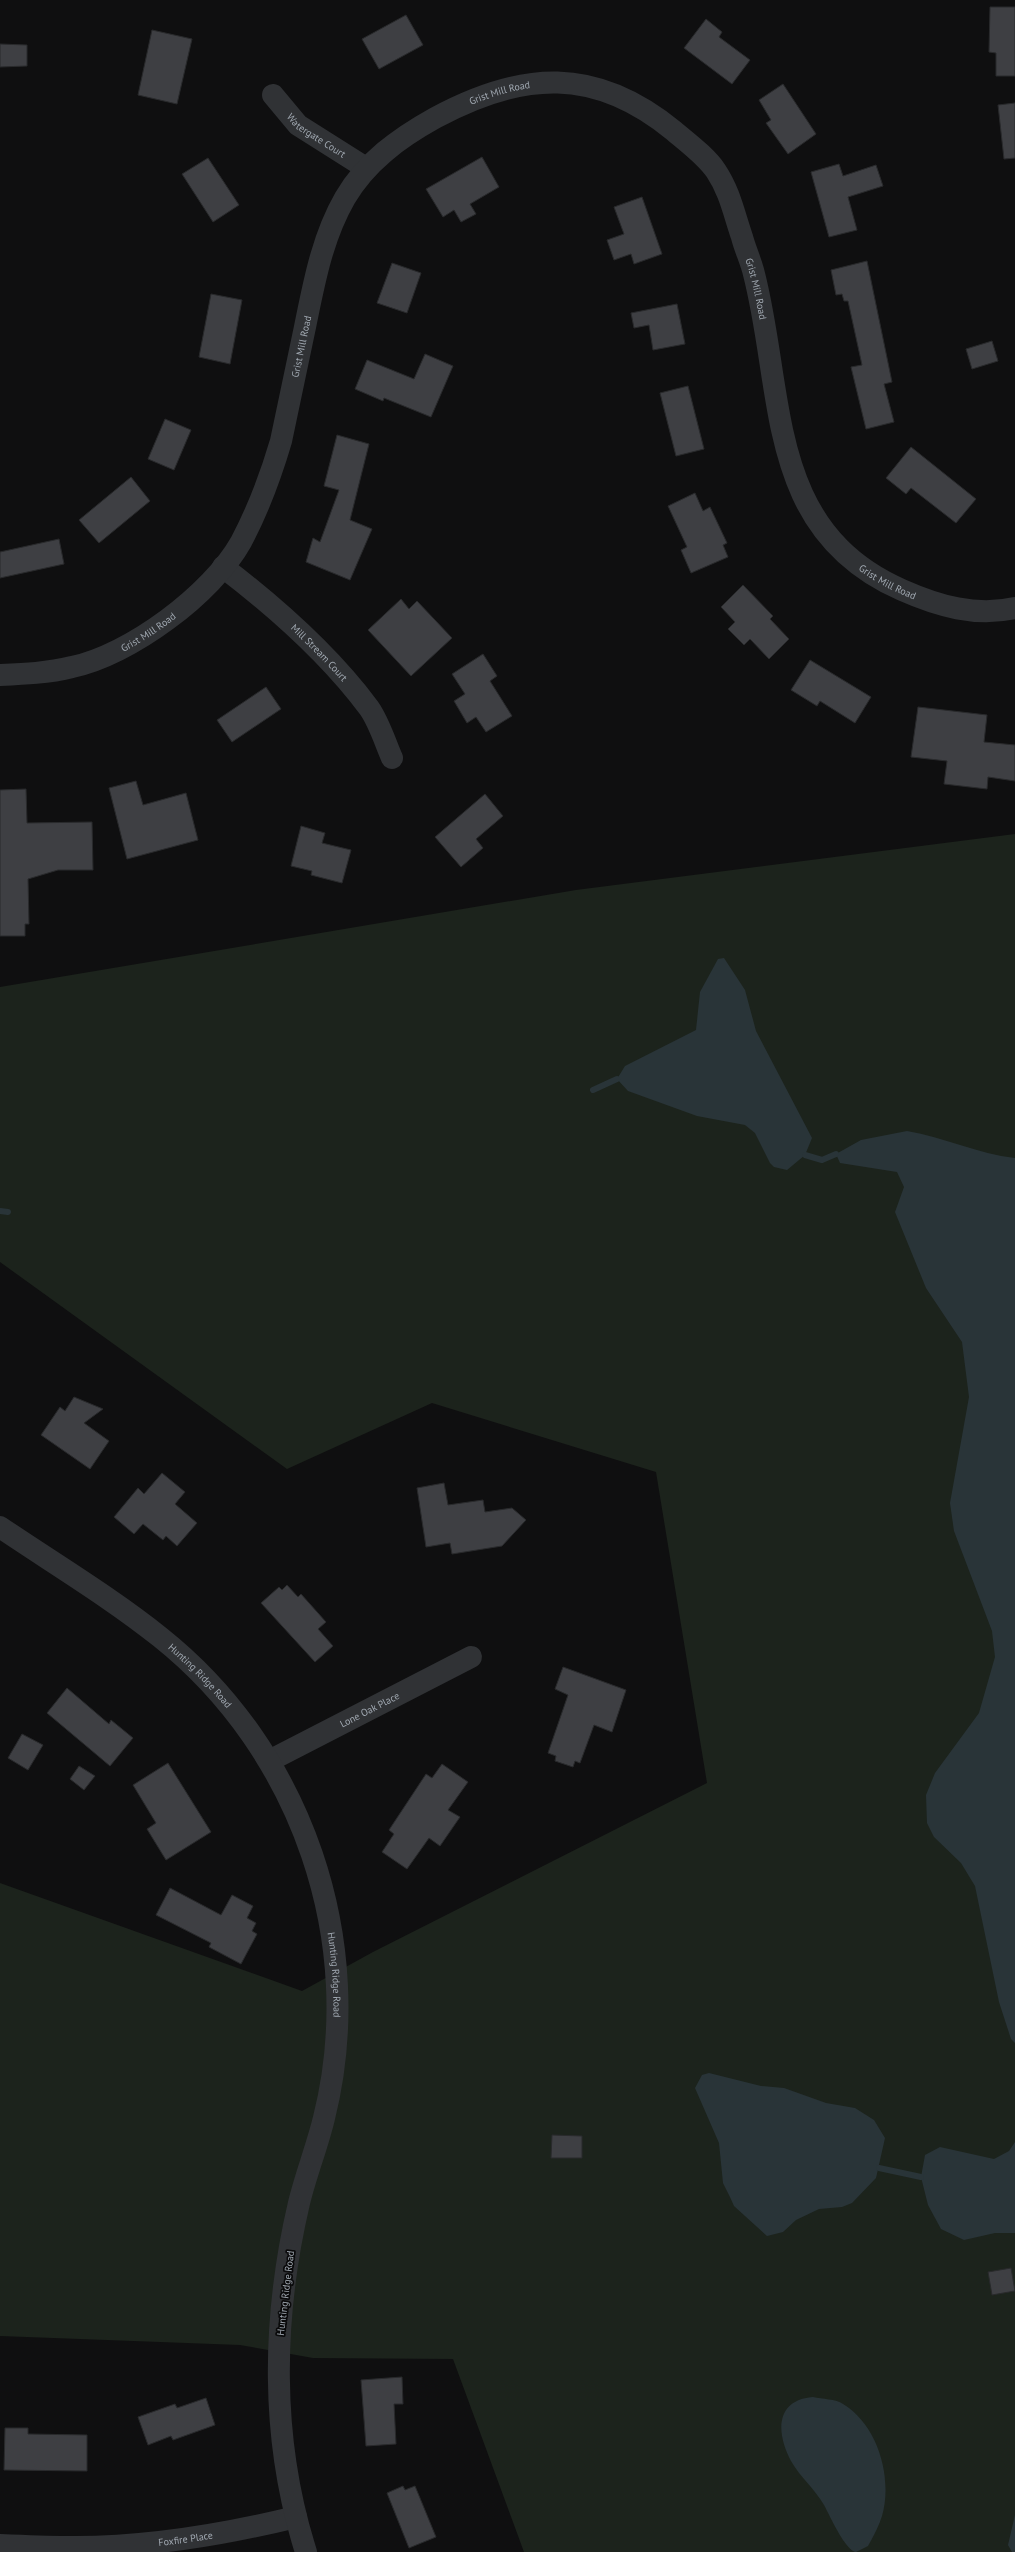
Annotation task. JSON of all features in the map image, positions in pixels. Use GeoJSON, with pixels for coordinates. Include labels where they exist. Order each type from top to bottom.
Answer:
{"type":"FeatureCollection","features":[{"type":"Feature","properties":{"kind":"street","name":"Grist Mill Road"},"geometry":{"type":"LineString","coordinates":[[0,676],[31,674],[73,667],[114,653],[148,632],[185,606],[223,567],[240,542],[273,468],[281,441],[318,264],[344,200],[366,168],[411,131],[465,102],[504,89],[542,81],[584,85],[621,95],[664,123],[715,169],[731,200],[754,273],[782,431],[792,468],[807,506],[828,536],[855,561],[891,585],[931,603],[967,611],[1015,608]]}},
{"type":"Feature","properties":{"kind":"street","name":"Watergate Court"},"geometry":{"type":"LineString","coordinates":[[273,95],[298,125],[366,168]]}},
{"type":"Feature","properties":{"kind":"street","name":"Mill Stream Court"},"geometry":{"type":"LineString","coordinates":[[223,567],[300,633],[348,684],[370,709],[392,758]]}},
{"type":"Feature","properties":{"kind":"street","name":"Hunting Ridge Road"},"geometry":{"type":"LineString","coordinates":[[0,1527],[161,1638],[217,1692],[253,1736],[269,1761],[308,1841],[327,1908],[334,1945],[336,1979],[334,2062],[325,2118],[300,2202],[288,2256],[279,2338],[281,2429],[296,2517],[306,2552]]}},
{"type":"Feature","properties":{"kind":"street","name":"Lone Oak Place"},"geometry":{"type":"LineString","coordinates":[[269,1761],[471,1657]]}},
{"type":"Feature","properties":{"kind":"street","name":"Foxfire Place"},"geometry":{"type":"LineString","coordinates":[[0,2545],[68,2548],[131,2544],[230,2532],[296,2517]]}},
{"type":"Feature","properties":{"kind":"shaded area"},"geometry":{"type":"Polygon","coordinates":[[[1015,834],[1015,2552],[524,2552],[453,2359],[313,2358],[240,2345],[0,2336],[0,1883],[302,1991],[373,1952],[707,1783],[656,1472],[432,1403],[287,1469],[0,1262],[0,987],[576,890],[1015,834]]]}},
{"type":"Feature","properties":{"kind":"shaded area"},"geometry":{"type":"Polygon","coordinates":[[[724,958],[745,990],[756,1031],[812,1138],[805,1155],[787,1170],[774,1167],[770,1163],[755,1133],[745,1125],[697,1116],[628,1091],[617,1079],[625,1066],[696,1030],[700,992],[718,959],[724,958]]]}},
{"type":"Feature","properties":{"kind":"shaded area"},"geometry":{"type":"Polygon","coordinates":[[[907,1131],[934,1137],[988,1153],[1015,1158],[1015,2043],[1011,2039],[999,2002],[975,1886],[961,1863],[934,1837],[927,1823],[926,1795],[935,1773],[979,1713],[995,1657],[992,1631],[954,1531],[950,1503],[969,1397],[962,1342],[926,1288],[895,1212],[904,1187],[897,1172],[840,1163],[836,1154],[861,1140],[907,1131]]]}},
{"type":"Feature","properties":{"kind":"shaded area"},"geometry":{"type":"Polygon","coordinates":[[[709,2073],[761,2086],[784,2088],[826,2103],[855,2108],[874,2120],[885,2138],[876,2178],[852,2203],[842,2207],[819,2209],[796,2220],[783,2232],[767,2236],[734,2206],[723,2183],[719,2143],[695,2088],[702,2075],[709,2073]]]}},
{"type":"Feature","properties":{"kind":"shaded area"},"geometry":{"type":"Polygon","coordinates":[[[1015,2142],[1015,2233],[995,2233],[964,2240],[941,2229],[928,2205],[921,2177],[925,2155],[940,2147],[994,2159],[1009,2151],[1015,2142]]]}},
{"type":"Feature","properties":{"kind":"shaded area"},"geometry":{"type":"Polygon","coordinates":[[[813,2397],[840,2402],[855,2413],[874,2439],[880,2454],[884,2469],[885,2485],[885,2501],[882,2516],[878,2528],[868,2546],[856,2552],[847,2546],[824,2505],[791,2461],[783,2440],[781,2429],[785,2411],[791,2404],[801,2399],[813,2397]]]}},
{"type":"Feature","properties":{"kind":"shaded area"},"geometry":{"type":"Polygon","coordinates":[[[1015,2515],[1015,2552],[1012,2552],[1008,2545],[1015,2515]]]}},
{"type":"Feature","properties":{"kind":"building"},"geometry":{"type":"Polygon","coordinates":[[[990,7],[1015,7],[1015,76],[996,76],[996,53],[989,52],[990,7]]]}},
{"type":"Feature","properties":{"kind":"building"},"geometry":{"type":"Polygon","coordinates":[[[406,15],[423,45],[379,69],[362,39],[406,15]]]}},
{"type":"Feature","properties":{"kind":"building"},"geometry":{"type":"Polygon","coordinates":[[[706,19],[722,32],[719,37],[750,60],[732,84],[684,48],[706,19]]]}},
{"type":"Feature","properties":{"kind":"building"},"geometry":{"type":"Polygon","coordinates":[[[152,30],[192,39],[177,104],[138,95],[152,30]]]}},
{"type":"Feature","properties":{"kind":"building"},"geometry":{"type":"Polygon","coordinates":[[[0,44],[27,45],[27,66],[0,67],[0,44]]]}},
{"type":"Feature","properties":{"kind":"building"},"geometry":{"type":"Polygon","coordinates":[[[783,84],[816,134],[788,154],[766,123],[771,120],[759,100],[783,84]]]}},
{"type":"Feature","properties":{"kind":"building"},"geometry":{"type":"Polygon","coordinates":[[[1015,103],[1015,158],[1004,159],[998,105],[1015,103]]]}},
{"type":"Feature","properties":{"kind":"building"},"geometry":{"type":"Polygon","coordinates":[[[482,157],[499,187],[470,204],[476,214],[461,222],[454,210],[443,217],[426,189],[482,157]]]}},
{"type":"Feature","properties":{"kind":"building"},"geometry":{"type":"Polygon","coordinates":[[[208,158],[239,205],[213,222],[182,174],[208,158]]]}},
{"type":"Feature","properties":{"kind":"building"},"geometry":{"type":"Polygon","coordinates":[[[839,164],[843,176],[876,165],[883,186],[848,197],[857,230],[829,237],[811,172],[839,164]]]}},
{"type":"Feature","properties":{"kind":"building"},"geometry":{"type":"Polygon","coordinates":[[[642,197],[662,254],[634,264],[631,254],[614,260],[607,240],[624,234],[614,207],[642,197]]]}},
{"type":"Feature","properties":{"kind":"building"},"geometry":{"type":"Polygon","coordinates":[[[867,261],[892,382],[884,384],[894,422],[866,429],[851,367],[862,365],[848,301],[844,301],[842,294],[836,295],[831,270],[867,261]]]}},
{"type":"Feature","properties":{"kind":"building"},"geometry":{"type":"Polygon","coordinates":[[[392,263],[421,273],[407,313],[377,303],[392,263]]]}},
{"type":"Feature","properties":{"kind":"building"},"geometry":{"type":"Polygon","coordinates":[[[211,294],[242,300],[230,364],[199,357],[211,294]]]}},
{"type":"Feature","properties":{"kind":"building"},"geometry":{"type":"Polygon","coordinates":[[[677,304],[685,344],[653,350],[649,325],[634,328],[631,313],[677,304]]]}},
{"type":"Feature","properties":{"kind":"building"},"geometry":{"type":"Polygon","coordinates":[[[992,341],[998,361],[972,369],[966,349],[992,341]]]}},
{"type":"Feature","properties":{"kind":"building"},"geometry":{"type":"Polygon","coordinates":[[[425,354],[453,366],[431,417],[384,398],[383,401],[355,389],[367,360],[414,379],[425,354]]]}},
{"type":"Feature","properties":{"kind":"building"},"geometry":{"type":"Polygon","coordinates":[[[688,386],[704,449],[676,456],[660,393],[688,386]]]}},
{"type":"Feature","properties":{"kind":"building"},"geometry":{"type":"Polygon","coordinates":[[[165,419],[191,430],[174,470],[148,459],[165,419]]]}},
{"type":"Feature","properties":{"kind":"building"},"geometry":{"type":"Polygon","coordinates":[[[337,435],[369,444],[350,520],[372,529],[350,580],[306,562],[313,538],[320,542],[339,490],[324,486],[337,435]]]}},
{"type":"Feature","properties":{"kind":"building"},"geometry":{"type":"Polygon","coordinates":[[[911,447],[976,499],[956,523],[911,488],[906,494],[886,478],[911,447]]]}},
{"type":"Feature","properties":{"kind":"building"},"geometry":{"type":"Polygon","coordinates":[[[131,477],[150,501],[99,543],[79,520],[131,477]]]}},
{"type":"Feature","properties":{"kind":"building"},"geometry":{"type":"Polygon","coordinates":[[[695,493],[703,511],[710,507],[727,543],[723,545],[728,557],[691,573],[681,550],[687,547],[668,506],[695,493]]]}},
{"type":"Feature","properties":{"kind":"building"},"geometry":{"type":"Polygon","coordinates":[[[59,539],[64,564],[0,578],[0,552],[59,539]]]}},
{"type":"Feature","properties":{"kind":"building"},"geometry":{"type":"Polygon","coordinates":[[[743,585],[773,616],[770,619],[789,639],[769,659],[750,639],[744,645],[728,629],[735,622],[721,607],[743,585]]]}},
{"type":"Feature","properties":{"kind":"building"},"geometry":{"type":"Polygon","coordinates":[[[401,599],[409,609],[417,601],[452,638],[411,676],[368,630],[401,599]]]}},
{"type":"Feature","properties":{"kind":"building"},"geometry":{"type":"Polygon","coordinates":[[[483,654],[497,676],[490,681],[512,716],[486,732],[476,717],[467,723],[454,701],[465,694],[452,674],[483,654]]]}},
{"type":"Feature","properties":{"kind":"building"},"geometry":{"type":"Polygon","coordinates":[[[810,660],[871,697],[855,723],[820,701],[817,706],[791,690],[810,660]]]}},
{"type":"Feature","properties":{"kind":"building"},"geometry":{"type":"Polygon","coordinates":[[[266,687],[281,709],[232,742],[217,720],[266,687]]]}},
{"type":"Feature","properties":{"kind":"building"},"geometry":{"type":"Polygon","coordinates":[[[918,707],[987,715],[984,742],[1015,745],[1015,781],[988,777],[987,789],[944,784],[947,761],[911,757],[918,707]]]}},
{"type":"Feature","properties":{"kind":"building"},"geometry":{"type":"Polygon","coordinates":[[[136,781],[143,805],[186,793],[198,840],[127,859],[109,788],[136,781]]]}},
{"type":"Feature","properties":{"kind":"building"},"geometry":{"type":"Polygon","coordinates":[[[26,789],[27,823],[92,822],[93,870],[58,870],[28,879],[29,924],[25,924],[25,936],[0,936],[0,790],[26,789]]]}},
{"type":"Feature","properties":{"kind":"building"},"geometry":{"type":"Polygon","coordinates":[[[485,794],[503,816],[476,839],[483,848],[461,867],[435,837],[485,794]]]}},
{"type":"Feature","properties":{"kind":"building"},"geometry":{"type":"Polygon","coordinates":[[[301,826],[325,833],[322,843],[351,850],[342,883],[311,875],[312,871],[291,866],[301,826]]]}},
{"type":"Feature","properties":{"kind":"building"},"geometry":{"type":"Polygon","coordinates":[[[74,1397],[103,1409],[84,1423],[109,1441],[90,1469],[41,1435],[60,1407],[65,1411],[74,1397]]]}},
{"type":"Feature","properties":{"kind":"building"},"geometry":{"type":"Polygon","coordinates":[[[162,1473],[185,1492],[175,1504],[197,1523],[177,1546],[166,1536],[163,1540],[143,1524],[134,1534],[114,1517],[138,1488],[144,1494],[162,1473]]]}},
{"type":"Feature","properties":{"kind":"building"},"geometry":{"type":"Polygon","coordinates":[[[444,1483],[448,1505],[483,1500],[485,1512],[512,1508],[526,1520],[502,1546],[452,1554],[450,1543],[426,1547],[417,1488],[444,1483]]]}},
{"type":"Feature","properties":{"kind":"building"},"geometry":{"type":"Polygon","coordinates":[[[287,1585],[298,1597],[301,1594],[326,1622],[318,1629],[333,1646],[315,1662],[261,1603],[279,1587],[282,1590],[287,1585]]]}},
{"type":"Feature","properties":{"kind":"building"},"geometry":{"type":"Polygon","coordinates":[[[563,1667],[626,1690],[612,1732],[594,1725],[580,1763],[575,1761],[573,1767],[555,1761],[556,1756],[548,1753],[568,1695],[555,1689],[563,1667]]]}},
{"type":"Feature","properties":{"kind":"building"},"geometry":{"type":"Polygon","coordinates":[[[67,1688],[109,1724],[111,1720],[133,1738],[110,1766],[47,1713],[67,1688]]]}},
{"type":"Feature","properties":{"kind":"building"},"geometry":{"type":"Polygon","coordinates":[[[22,1734],[43,1745],[28,1770],[8,1758],[22,1734]]]}},
{"type":"Feature","properties":{"kind":"building"},"geometry":{"type":"Polygon","coordinates":[[[168,1763],[211,1832],[166,1860],[147,1829],[156,1823],[133,1785],[168,1763]]]}},
{"type":"Feature","properties":{"kind":"building"},"geometry":{"type":"Polygon","coordinates":[[[442,1764],[468,1782],[448,1810],[460,1817],[440,1846],[429,1838],[407,1869],[382,1852],[394,1834],[389,1830],[426,1774],[432,1778],[442,1764]]]}},
{"type":"Feature","properties":{"kind":"building"},"geometry":{"type":"Polygon","coordinates":[[[79,1766],[95,1776],[84,1790],[70,1779],[79,1766]]]}},
{"type":"Feature","properties":{"kind":"building"},"geometry":{"type":"Polygon","coordinates":[[[170,1888],[221,1915],[232,1895],[253,1906],[247,1918],[256,1923],[252,1931],[257,1934],[241,1964],[209,1947],[211,1943],[156,1915],[170,1888]]]}},
{"type":"Feature","properties":{"kind":"building"},"geometry":{"type":"Polygon","coordinates":[[[552,2135],[582,2136],[582,2158],[551,2158],[552,2135]]]}},
{"type":"Feature","properties":{"kind":"building"},"geometry":{"type":"Polygon","coordinates":[[[1011,2268],[1015,2291],[992,2295],[988,2272],[1011,2268]]]}},
{"type":"Feature","properties":{"kind":"building"},"geometry":{"type":"Polygon","coordinates":[[[402,2377],[403,2404],[394,2404],[396,2444],[366,2446],[361,2380],[402,2377]]]}},
{"type":"Feature","properties":{"kind":"building"},"geometry":{"type":"Polygon","coordinates":[[[206,2398],[215,2425],[173,2440],[171,2436],[148,2445],[138,2417],[175,2404],[177,2408],[206,2398]]]}},
{"type":"Feature","properties":{"kind":"building"},"geometry":{"type":"Polygon","coordinates":[[[5,2428],[28,2428],[28,2434],[87,2435],[87,2471],[4,2470],[5,2428]]]}},
{"type":"Feature","properties":{"kind":"building"},"geometry":{"type":"Polygon","coordinates":[[[403,2486],[405,2490],[415,2486],[436,2537],[409,2548],[387,2493],[403,2486]]]}},
{"type":"Feature","properties":{"kind":"waterway"},"geometry":{"type":"LineString","coordinates":[[593,1090],[617,1079]]}},
{"type":"Feature","properties":{"kind":"waterway"},"geometry":{"type":"LineString","coordinates":[[805,1155],[822,1160],[836,1154]]}},
{"type":"Feature","properties":{"kind":"waterway"},"geometry":{"type":"LineString","coordinates":[[0,1211],[8,1212]]}},
{"type":"Feature","properties":{"kind":"waterway"},"geometry":{"type":"LineString","coordinates":[[879,2168],[921,2177]]}}]}
